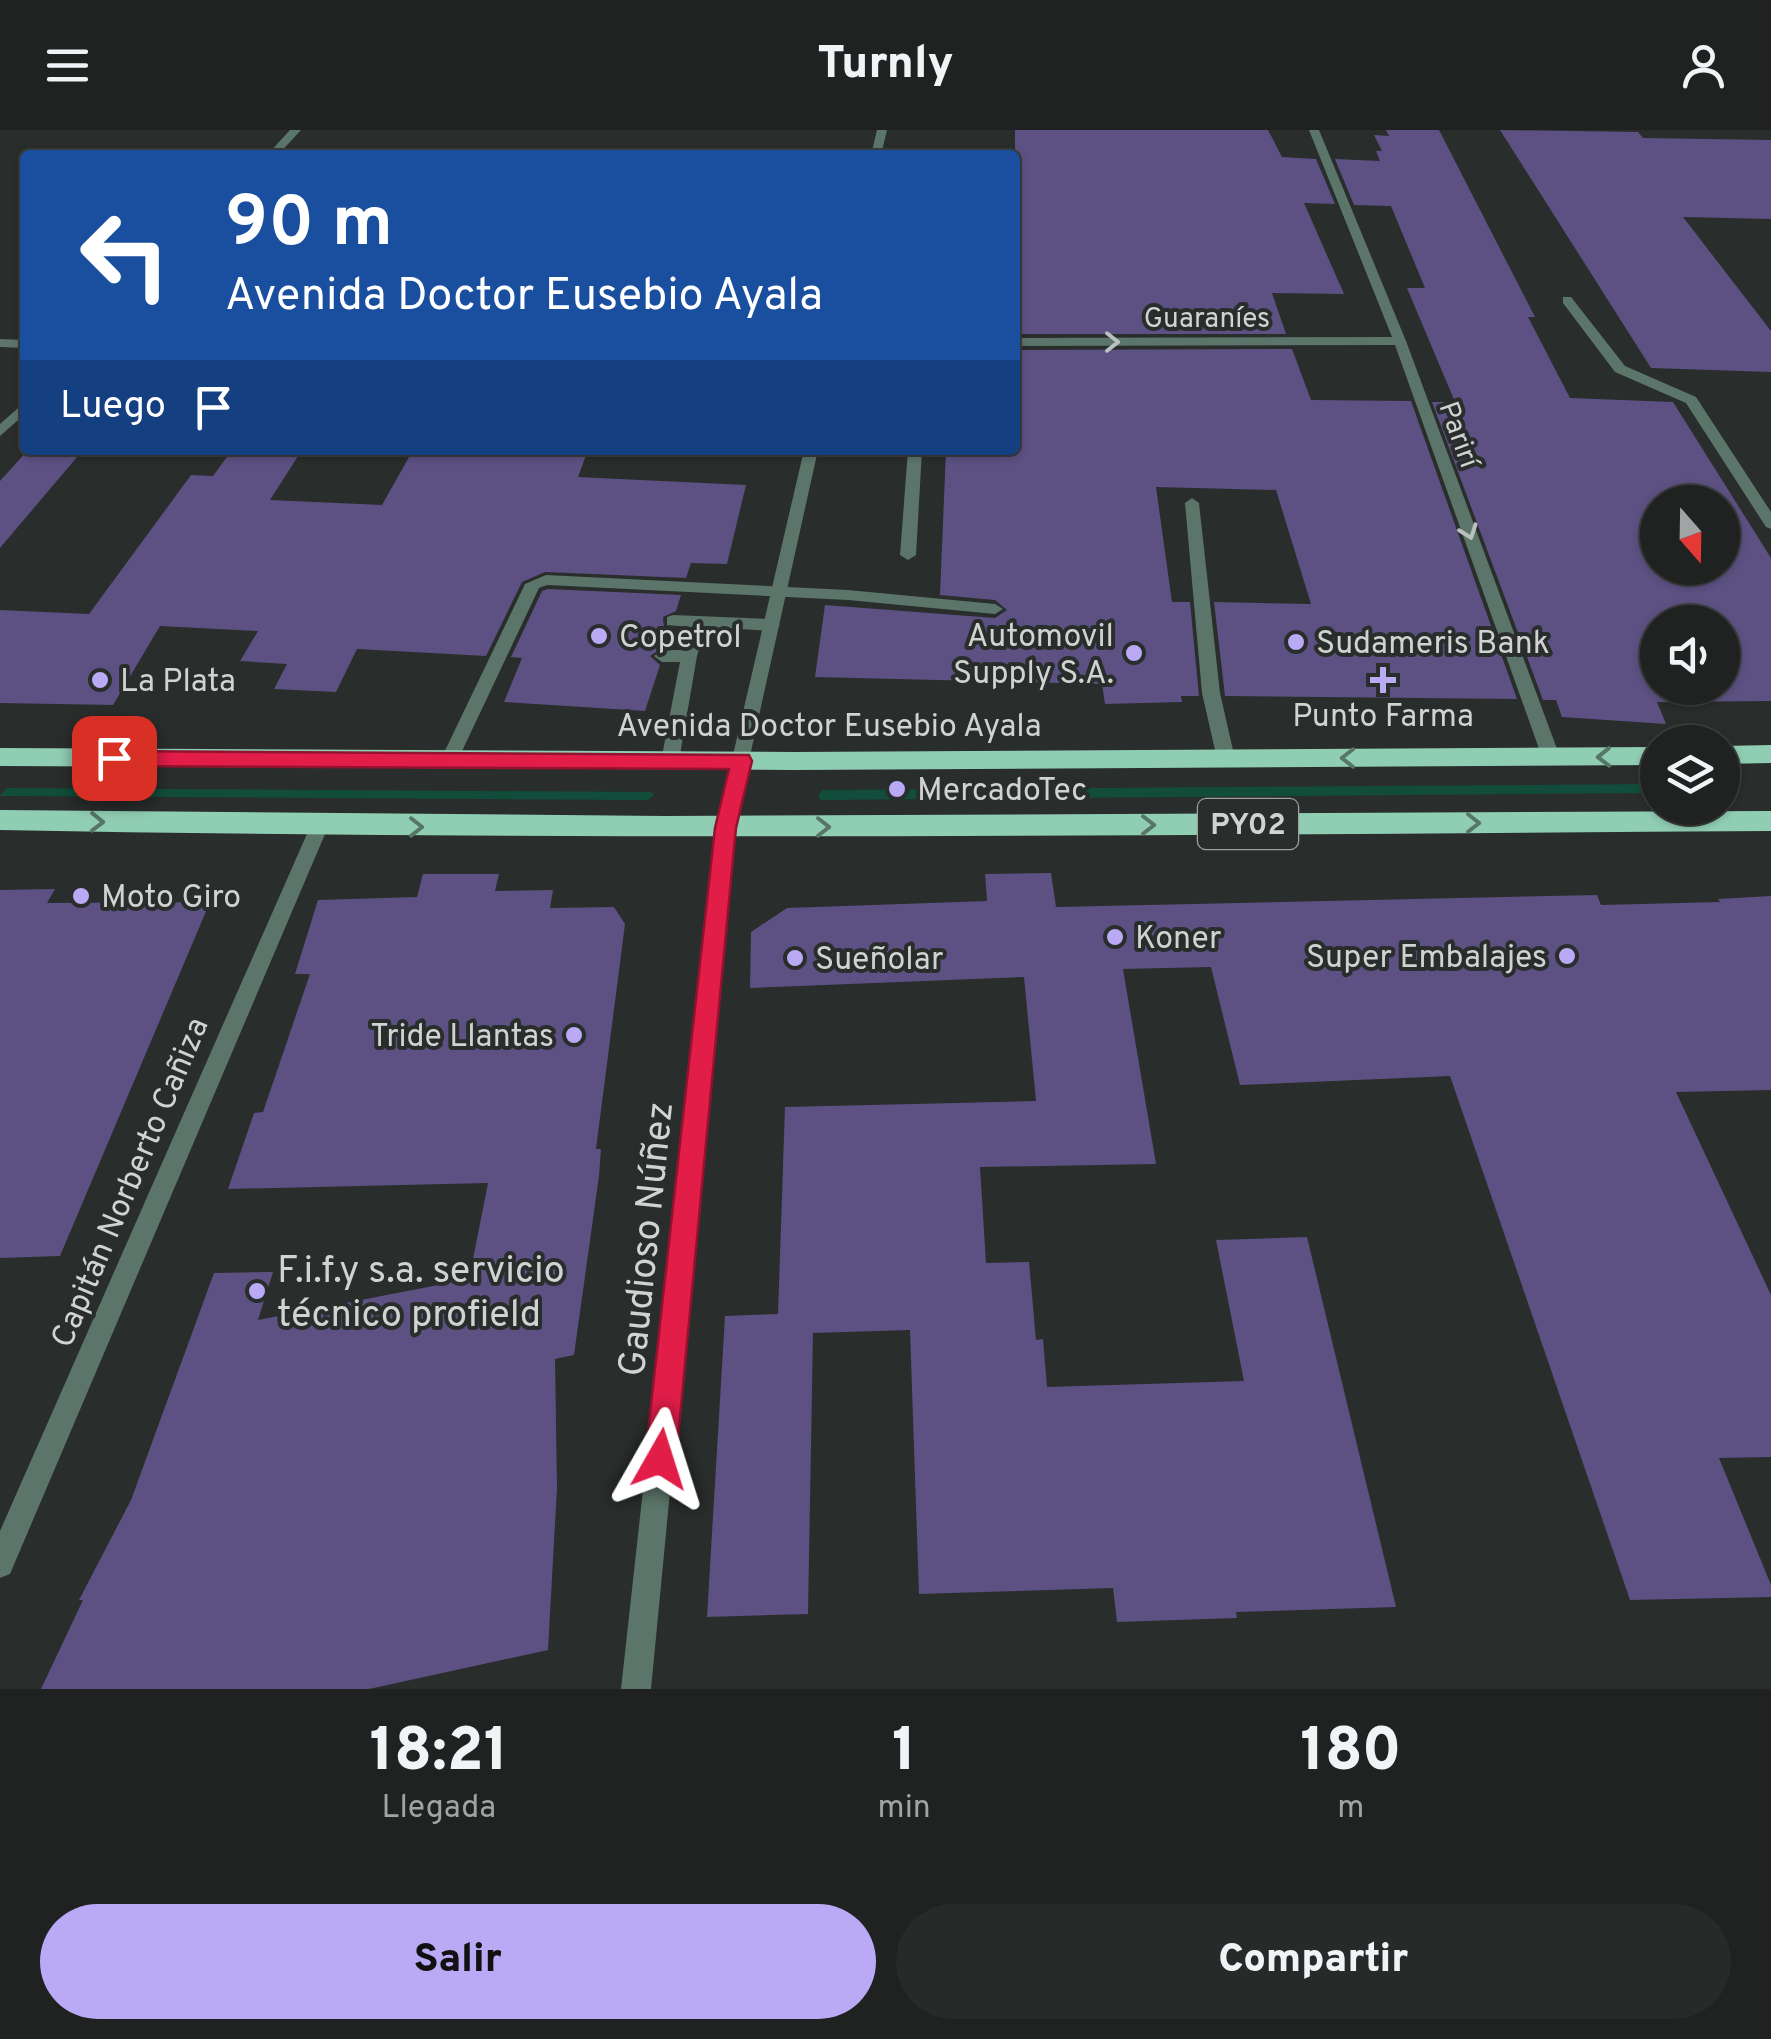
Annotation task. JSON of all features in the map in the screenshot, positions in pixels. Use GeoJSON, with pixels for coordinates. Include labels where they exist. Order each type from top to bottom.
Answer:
{"type":"FeatureCollection","features":[{"type":"Feature","properties":{"kind":"highway"},"geometry":{"type":"LineString","coordinates":[[1740,755],[1771,754]]}},
{"type":"Feature","properties":{"kind":"highway","name":"Avenida Doctor Eusebio Ayala"},"geometry":{"type":"LineString","coordinates":[[0,757],[742,761],[1640,756]]}},
{"type":"Feature","properties":{"kind":"highway","name":"PY02"},"geometry":{"type":"LineString","coordinates":[[0,820],[318,827],[726,828],[1771,821]]}},
{"type":"Feature","properties":{"kind":"street"},"geometry":{"type":"LineString","coordinates":[[277,150],[296,130]]}},
{"type":"Feature","properties":{"kind":"street","name":"Parirí"},"geometry":{"type":"LineString","coordinates":[[1314,130],[1400,341],[1551,757]]}},
{"type":"Feature","properties":{"kind":"street"},"geometry":{"type":"LineString","coordinates":[[1567,300],[1620,370],[1691,400],[1771,524]]}},
{"type":"Feature","properties":{"kind":"street","name":"Guaraníes"},"geometry":{"type":"LineString","coordinates":[[1020,342],[1400,341]]}},
{"type":"Feature","properties":{"kind":"street"},"geometry":{"type":"LineString","coordinates":[[0,432],[20,411]]}},
{"type":"Feature","properties":{"kind":"street","name":"Gaudioso Núñez"},"geometry":{"type":"LineString","coordinates":[[636,1689],[726,828],[810,455]]}},
{"type":"Feature","properties":{"kind":"street"},"geometry":{"type":"LineString","coordinates":[[908,555],[915,455]]}},
{"type":"Feature","properties":{"kind":"street"},"geometry":{"type":"LineString","coordinates":[[1192,504],[1211,692],[1226,759]]}},
{"type":"Feature","properties":{"kind":"street"},"geometry":{"type":"LineString","coordinates":[[450,761],[533,584],[546,580],[848,595],[995,609]]}},
{"type":"Feature","properties":{"kind":"street"},"geometry":{"type":"LineString","coordinates":[[519,616],[539,615]]}},
{"type":"Feature","properties":{"kind":"street"},"geometry":{"type":"LineString","coordinates":[[672,621],[772,625]]}},
{"type":"Feature","properties":{"kind":"street"},"geometry":{"type":"LineString","coordinates":[[670,761],[689,656],[700,621]]}},
{"type":"Feature","properties":{"kind":"street"},"geometry":{"type":"LineString","coordinates":[[502,649],[524,651]]}},
{"type":"Feature","properties":{"kind":"street"},"geometry":{"type":"LineString","coordinates":[[662,656],[689,656]]}},
{"type":"Feature","properties":{"kind":"street","name":"Capitán Norberto Cañiza"},"geometry":{"type":"LineString","coordinates":[[0,1564],[318,827]]}},
{"type":"Feature","properties":{"kind":"green space"},"geometry":{"type":"Polygon","coordinates":[[[1640,784],[1640,793],[821,800],[818,797],[822,790],[1640,784]]]}},
{"type":"Feature","properties":{"kind":"green space"},"geometry":{"type":"Polygon","coordinates":[[[6,788],[654,795],[648,800],[0,796],[6,788]]]}},
{"type":"Feature","properties":{"kind":"building"},"geometry":{"type":"Polygon","coordinates":[[[1015,130],[1268,130],[1282,157],[1316,159],[1335,204],[1304,203],[1344,294],[1272,293],[1286,334],[1020,334],[1020,150],[1015,150],[1015,130]]]}},
{"type":"Feature","properties":{"kind":"building"},"geometry":{"type":"Polygon","coordinates":[[[1386,130],[1439,130],[1535,317],[1528,317],[1570,398],[1673,402],[1725,485],[1640,485],[1640,585],[1740,585],[1740,509],[1771,558],[1771,701],[1740,701],[1740,605],[1640,605],[1640,705],[1658,705],[1666,724],[1562,717],[1556,700],[1543,700],[1432,402],[1455,402],[1407,288],[1425,288],[1391,206],[1354,205],[1335,159],[1380,161],[1376,151],[1382,151],[1374,135],[1389,136],[1386,130]]]}},
{"type":"Feature","properties":{"kind":"building"},"geometry":{"type":"Polygon","coordinates":[[[1500,130],[1638,132],[1643,138],[1771,140],[1771,219],[1683,217],[1771,331],[1771,372],[1651,368],[1500,130]]]}},
{"type":"Feature","properties":{"kind":"building"},"geometry":{"type":"Polygon","coordinates":[[[1292,349],[1311,400],[1411,401],[1517,699],[1225,696],[1214,602],[1311,604],[1276,490],[1156,487],[1172,602],[1190,602],[1199,696],[1181,696],[1182,702],[1105,704],[1102,684],[815,677],[825,605],[995,618],[1007,610],[995,600],[940,595],[946,455],[1020,455],[1020,350],[1292,349]]]}},
{"type":"Feature","properties":{"kind":"building"},"geometry":{"type":"Polygon","coordinates":[[[23,455],[79,455],[0,548],[0,481],[23,455]]]}},
{"type":"Feature","properties":{"kind":"building"},"geometry":{"type":"Polygon","coordinates":[[[228,455],[299,455],[270,500],[382,505],[410,455],[586,455],[578,477],[746,485],[727,564],[691,563],[686,578],[545,572],[522,582],[486,656],[357,649],[336,692],[274,689],[287,664],[240,661],[258,631],[160,626],[113,705],[0,703],[0,610],[89,614],[191,475],[213,476],[228,455]]]}},
{"type":"Feature","properties":{"kind":"building","name":"Copetrol"},"geometry":{"type":"Polygon","coordinates":[[[542,591],[681,595],[676,611],[663,617],[664,628],[670,629],[665,646],[650,656],[660,665],[645,711],[504,702],[522,658],[511,657],[542,591]]]}},
{"type":"Feature","properties":{"kind":"building"},"geometry":{"type":"Polygon","coordinates":[[[1051,873],[1056,907],[1597,895],[1601,905],[1720,902],[1718,899],[1771,896],[1771,1090],[1676,1092],[1771,1295],[1771,1457],[1719,1458],[1771,1585],[1771,1597],[1630,1600],[1450,1076],[1240,1085],[1211,967],[1123,969],[1156,1164],[980,1167],[986,1263],[1029,1262],[1036,1340],[1043,1339],[1047,1387],[1244,1381],[1216,1240],[1307,1237],[1396,1607],[1236,1612],[1237,1618],[1117,1622],[1113,1588],[919,1594],[910,1330],[813,1333],[808,1614],[707,1617],[725,1316],[778,1314],[785,1107],[1036,1101],[1024,977],[750,988],[751,932],[787,908],[987,901],[985,874],[1051,873]]]}},
{"type":"Feature","properties":{"kind":"building"},"geometry":{"type":"Polygon","coordinates":[[[423,874],[499,874],[495,891],[553,890],[550,908],[614,907],[625,924],[596,1149],[601,1149],[599,1176],[574,1355],[555,1359],[557,1488],[548,1650],[369,1689],[41,1689],[83,1600],[79,1600],[131,1500],[214,1273],[273,1272],[258,1320],[469,1279],[488,1183],[228,1189],[254,1113],[263,1112],[310,974],[295,974],[318,900],[417,897],[423,874]]]}},
{"type":"Feature","properties":{"kind":"building"},"geometry":{"type":"Polygon","coordinates":[[[55,889],[47,903],[210,902],[60,1256],[0,1258],[0,890],[55,889]]]}},
{"type":"Feature","properties":{"kind":"place","name":"Copetrol"},"geometry":{"type":"Point","coordinates":[599,636]}},
{"type":"Feature","properties":{"kind":"place","name":"Sudameris Bank"},"geometry":{"type":"Point","coordinates":[1296,642]}},
{"type":"Feature","properties":{"kind":"place","name":"Automovil Supply S.A."},"geometry":{"type":"Point","coordinates":[1134,653]}},
{"type":"Feature","properties":{"kind":"place","name":"La Plata"},"geometry":{"type":"Point","coordinates":[100,680]}},
{"type":"Feature","properties":{"kind":"place","name":"Punto Farma"},"geometry":{"type":"Point","coordinates":[1383,680]}},
{"type":"Feature","properties":{"kind":"place","name":"MercadoTec"},"geometry":{"type":"Point","coordinates":[897,789]}},
{"type":"Feature","properties":{"kind":"place","name":"Moto Giro"},"geometry":{"type":"Point","coordinates":[81,896]}},
{"type":"Feature","properties":{"kind":"place","name":"Koner"},"geometry":{"type":"Point","coordinates":[1115,937]}},
{"type":"Feature","properties":{"kind":"place","name":"Super Embalajes"},"geometry":{"type":"Point","coordinates":[1567,956]}},
{"type":"Feature","properties":{"kind":"place","name":"Sueñolar"},"geometry":{"type":"Point","coordinates":[795,958]}},
{"type":"Feature","properties":{"kind":"place","name":"Tride Llantas"},"geometry":{"type":"Point","coordinates":[574,1035]}},
{"type":"Feature","properties":{"kind":"place","name":"F.i.f.y s.a. servicio técnico profield"},"geometry":{"type":"Point","coordinates":[257,1291]}},
{"type":"Feature","properties":{"kind":"route"},"geometry":{"type":"LineString","coordinates":[[114,758],[742,761],[726,828],[660,1459]]}}]}
